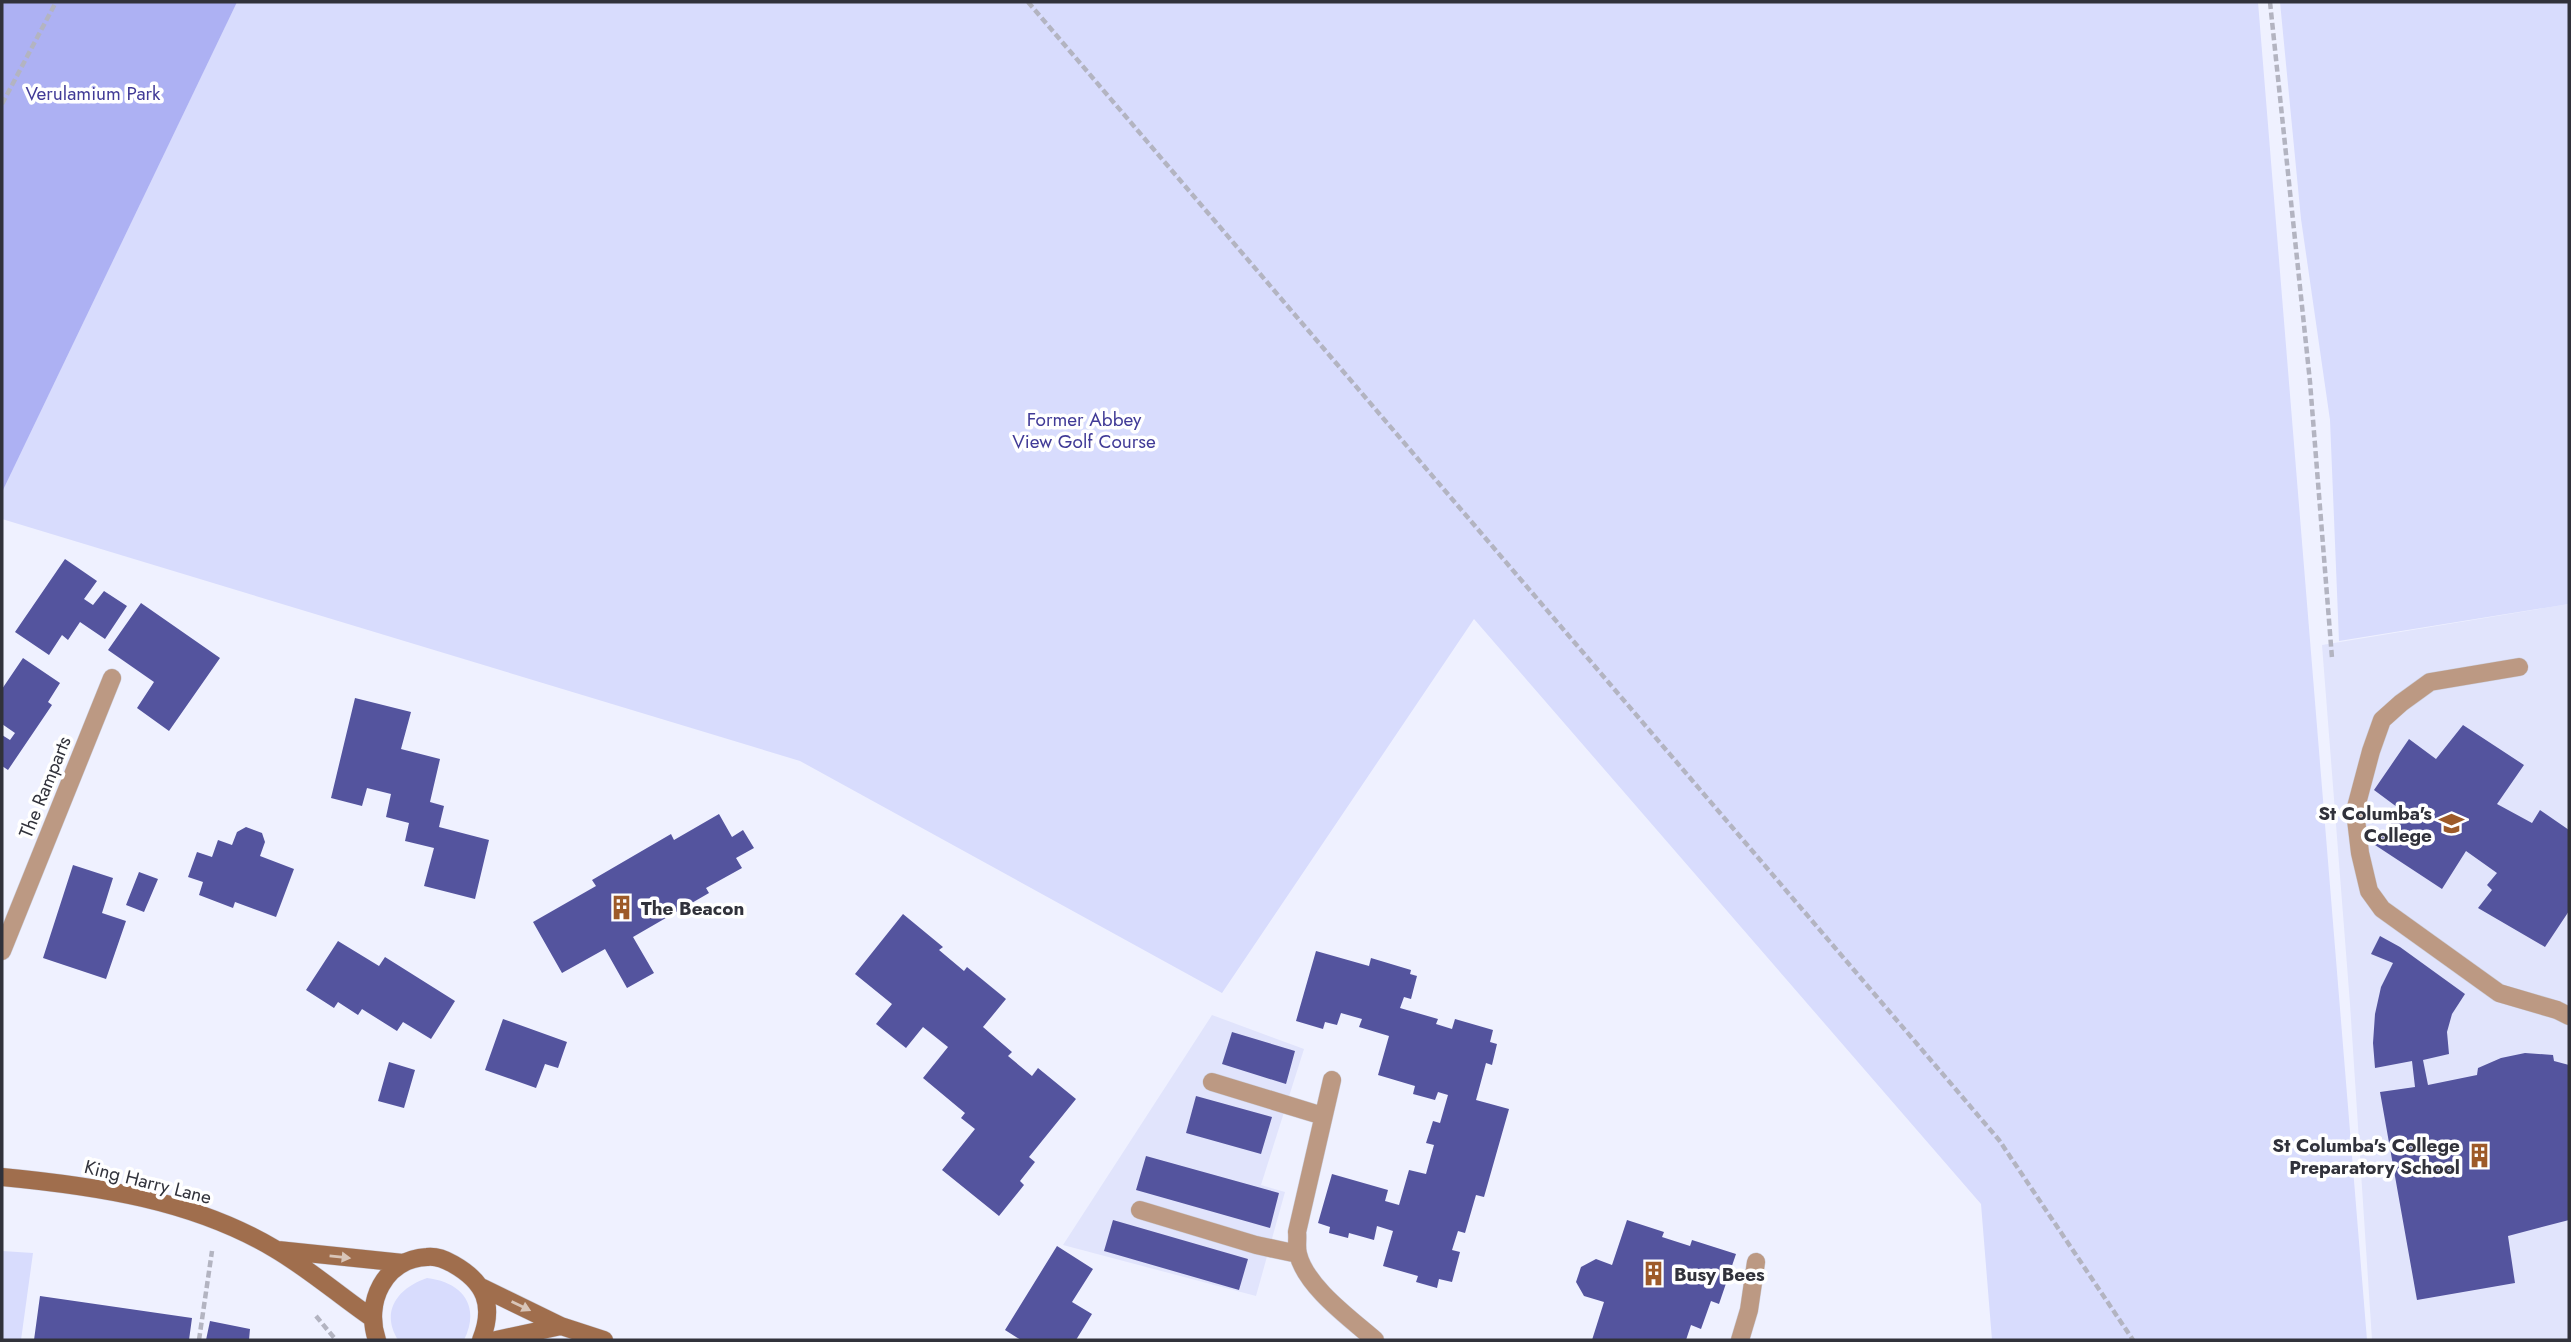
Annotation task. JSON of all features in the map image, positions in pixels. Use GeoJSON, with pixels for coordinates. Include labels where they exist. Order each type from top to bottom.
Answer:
{"type":"FeatureCollection","features":[{"type":"Feature","properties":{"kind":"street"},"geometry":{"type":"LineString","coordinates":[[2519,667],[2430,682],[2382,720],[2355,811],[2360,853],[2370,891],[2382,909],[2499,993],[2569,1016]]}},
{"type":"Feature","properties":{"kind":"street","name":"The Ramparts"},"geometry":{"type":"LineString","coordinates":[[2,951],[112,678]]}},
{"type":"Feature","properties":{"kind":"street"},"geometry":{"type":"LineString","coordinates":[[1332,1080],[1297,1232],[1298,1254],[1308,1274],[1330,1301],[1375,1340]]}},
{"type":"Feature","properties":{"kind":"street"},"geometry":{"type":"LineString","coordinates":[[1212,1082],[1323,1116]]}},
{"type":"Feature","properties":{"kind":"street","name":"King Harry Lane"},"geometry":{"type":"LineString","coordinates":[[2,1177],[68,1183],[200,1213],[277,1250],[372,1318]]}},
{"type":"Feature","properties":{"kind":"street"},"geometry":{"type":"LineString","coordinates":[[1140,1210],[1256,1245],[1298,1254]]}},
{"type":"Feature","properties":{"kind":"street","name":"King Harry Lane"},"geometry":{"type":"LineString","coordinates":[[277,1250],[403,1263],[428,1256],[447,1261],[466,1271],[481,1287]]}},
{"type":"Feature","properties":{"kind":"street"},"geometry":{"type":"LineString","coordinates":[[1740,1340],[1749,1310],[1756,1262]]}},
{"type":"Feature","properties":{"kind":"street"},"geometry":{"type":"LineString","coordinates":[[377,1340],[372,1318],[373,1301],[379,1286],[389,1273],[403,1263]]}},
{"type":"Feature","properties":{"kind":"street"},"geometry":{"type":"LineString","coordinates":[[481,1287],[561,1325],[604,1340]]}},
{"type":"Feature","properties":{"kind":"street"},"geometry":{"type":"LineString","coordinates":[[481,1287],[488,1306],[487,1325],[481,1340]]}},
{"type":"Feature","properties":{"kind":"street"},"geometry":{"type":"LineString","coordinates":[[496,1340],[561,1325]]}},
{"type":"Feature","properties":{"kind":"path"},"geometry":{"type":"LineString","coordinates":[[2,104],[56,2]]}},
{"type":"Feature","properties":{"kind":"path"},"geometry":{"type":"LineString","coordinates":[[1028,2],[1999,1140],[2133,1340]]}},
{"type":"Feature","properties":{"kind":"path"},"geometry":{"type":"LineString","coordinates":[[2270,2],[2310,382],[2332,658]]}},
{"type":"Feature","properties":{"kind":"path"},"geometry":{"type":"LineString","coordinates":[[201,1244],[224,1255]]}},
{"type":"Feature","properties":{"kind":"path"},"geometry":{"type":"LineString","coordinates":[[199,1340],[212,1249]]}},
{"type":"Feature","properties":{"kind":"path"},"geometry":{"type":"LineString","coordinates":[[309,1308],[336,1340]]}},
{"type":"Feature","properties":{"kind":"shaded area","name":"St Columba's College"},"geometry":{"type":"Polygon","coordinates":[[[2569,604],[2569,1340],[2372,1340],[2350,1004],[2322,645],[2569,604]]]}},
{"type":"Feature","properties":{"kind":"shaded area"},"geometry":{"type":"Polygon","coordinates":[[[1212,1015],[1304,1049],[1261,1185],[1285,1192],[1256,1296],[1063,1245],[1212,1015]]]}},
{"type":"Feature","properties":{"kind":"green space","name":"Former Abbey View Golf Course"},"geometry":{"type":"Polygon","coordinates":[[[2,2],[2258,2],[2367,1340],[1992,1340],[1981,1204],[1474,619],[1222,993],[800,761],[2,519],[2,2]]]}},
{"type":"Feature","properties":{"kind":"green space","name":"Verulamium Park"},"geometry":{"type":"Polygon","coordinates":[[[2,2],[237,2],[2,492],[2,2]]]}},
{"type":"Feature","properties":{"kind":"green space"},"geometry":{"type":"Polygon","coordinates":[[[2280,2],[2569,2],[2569,604],[2339,641],[2330,420],[2301,219],[2280,2]]]}},
{"type":"Feature","properties":{"kind":"green space"},"geometry":{"type":"Polygon","coordinates":[[[2,1251],[33,1253],[21,1340],[2,1340],[2,1251]]]}},
{"type":"Feature","properties":{"kind":"green space"},"geometry":{"type":"Polygon","coordinates":[[[427,1278],[450,1285],[459,1290],[465,1298],[470,1317],[464,1340],[398,1340],[391,1319],[395,1302],[408,1288],[427,1278]]]}},
{"type":"Feature","properties":{"kind":"building"},"geometry":{"type":"Polygon","coordinates":[[[65,559],[97,581],[84,599],[93,605],[104,591],[127,606],[105,639],[80,622],[68,640],[62,635],[49,655],[15,632],[65,559]]]}},
{"type":"Feature","properties":{"kind":"building"},"geometry":{"type":"Polygon","coordinates":[[[141,603],[220,658],[169,731],[137,708],[154,682],[108,650],[141,603]]]}},
{"type":"Feature","properties":{"kind":"building"},"geometry":{"type":"Polygon","coordinates":[[[23,658],[60,683],[48,702],[52,705],[8,770],[2,766],[2,735],[10,740],[15,733],[2,724],[2,689],[23,658]]]}},
{"type":"Feature","properties":{"kind":"building"},"geometry":{"type":"Polygon","coordinates":[[[355,698],[411,712],[401,749],[440,759],[430,802],[444,806],[439,827],[489,840],[475,899],[424,886],[434,848],[405,841],[409,823],[386,817],[391,794],[367,788],[362,806],[331,798],[355,698]]]}},
{"type":"Feature","properties":{"kind":"building"},"geometry":{"type":"Polygon","coordinates":[[[2463,725],[2524,765],[2497,804],[2532,823],[2540,810],[2569,830],[2569,911],[2545,947],[2478,908],[2492,890],[2487,885],[2497,873],[2466,851],[2442,889],[2375,845],[2401,810],[2374,790],[2409,739],[2436,759],[2463,725]]]}},
{"type":"Feature","properties":{"kind":"building","name":"The Beacon"},"geometry":{"type":"Polygon","coordinates":[[[719,814],[732,837],[743,830],[754,848],[736,858],[742,868],[706,888],[709,893],[633,937],[654,973],[627,988],[605,949],[562,973],[533,922],[596,886],[592,880],[671,834],[674,840],[719,814]]]}},
{"type":"Feature","properties":{"kind":"building"},"geometry":{"type":"Polygon","coordinates":[[[246,827],[262,833],[265,842],[260,856],[294,869],[276,917],[235,902],[233,908],[199,895],[203,882],[188,877],[197,852],[212,857],[218,840],[232,845],[237,832],[246,827]]]}},
{"type":"Feature","properties":{"kind":"building"},"geometry":{"type":"Polygon","coordinates":[[[73,865],[113,878],[102,913],[126,921],[106,979],[43,958],[73,865]]]}},
{"type":"Feature","properties":{"kind":"building"},"geometry":{"type":"Polygon","coordinates":[[[139,872],[158,879],[144,912],[126,905],[139,872]]]}},
{"type":"Feature","properties":{"kind":"building"},"geometry":{"type":"Polygon","coordinates":[[[903,914],[943,947],[939,950],[964,971],[967,967],[1006,999],[983,1027],[1012,1052],[1008,1056],[1032,1076],[1038,1068],[1076,1099],[1029,1157],[1035,1162],[1020,1181],[1024,1185],[999,1216],[942,1170],[975,1129],[961,1118],[965,1113],[923,1078],[948,1047],[923,1027],[906,1048],[876,1024],[892,1004],[855,974],[903,914]]]}},
{"type":"Feature","properties":{"kind":"building","name":"St Columba's College Preparatory School"},"geometry":{"type":"Polygon","coordinates":[[[2380,936],[2400,947],[2465,994],[2452,1014],[2447,1032],[2449,1054],[2423,1060],[2428,1085],[2477,1075],[2478,1068],[2501,1058],[2525,1053],[2553,1055],[2554,1061],[2569,1065],[2569,1220],[2508,1236],[2515,1283],[2417,1300],[2380,1092],[2415,1087],[2412,1061],[2375,1068],[2375,1014],[2381,987],[2393,963],[2371,954],[2380,936]]]}},
{"type":"Feature","properties":{"kind":"building"},"geometry":{"type":"Polygon","coordinates":[[[338,941],[379,966],[385,957],[455,1001],[431,1039],[403,1022],[397,1031],[362,1009],[358,1015],[338,1002],[334,1008],[306,990],[338,941]]]}},
{"type":"Feature","properties":{"kind":"building"},"geometry":{"type":"Polygon","coordinates":[[[1316,951],[1369,966],[1371,958],[1411,970],[1410,974],[1417,976],[1411,999],[1404,997],[1400,1008],[1438,1019],[1436,1024],[1452,1029],[1455,1019],[1493,1030],[1490,1042],[1497,1044],[1492,1065],[1486,1063],[1476,1100],[1509,1109],[1484,1197],[1476,1195],[1465,1233],[1458,1231],[1452,1250],[1460,1252],[1452,1282],[1439,1279],[1437,1288],[1416,1282],[1418,1276],[1383,1266],[1393,1231],[1377,1226],[1374,1240],[1349,1233],[1348,1238],[1329,1233],[1330,1227],[1318,1223],[1332,1174],[1388,1190],[1385,1201],[1399,1205],[1409,1170],[1426,1174],[1434,1145],[1426,1143],[1433,1121],[1440,1123],[1448,1095],[1438,1092],[1435,1100],[1413,1094],[1415,1086],[1378,1075],[1389,1036],[1359,1027],[1362,1019],[1341,1013],[1337,1025],[1325,1022],[1323,1029],[1296,1021],[1316,951]]]}},
{"type":"Feature","properties":{"kind":"building"},"geometry":{"type":"Polygon","coordinates":[[[503,1019],[567,1042],[558,1068],[545,1064],[536,1088],[485,1070],[503,1019]]]}},
{"type":"Feature","properties":{"kind":"building"},"geometry":{"type":"Polygon","coordinates":[[[1232,1032],[1295,1051],[1286,1084],[1222,1064],[1232,1032]]]}},
{"type":"Feature","properties":{"kind":"building"},"geometry":{"type":"Polygon","coordinates":[[[389,1062],[415,1070],[404,1108],[378,1101],[389,1062]]]}},
{"type":"Feature","properties":{"kind":"building"},"geometry":{"type":"Polygon","coordinates":[[[1196,1096],[1272,1117],[1261,1154],[1186,1133],[1196,1096]]]}},
{"type":"Feature","properties":{"kind":"building"},"geometry":{"type":"Polygon","coordinates":[[[1146,1156],[1279,1193],[1270,1228],[1136,1190],[1146,1156]]]}},
{"type":"Feature","properties":{"kind":"building"},"geometry":{"type":"Polygon","coordinates":[[[1113,1220],[1248,1259],[1239,1290],[1104,1251],[1113,1220]]]}},
{"type":"Feature","properties":{"kind":"building","name":"Busy Bees"},"geometry":{"type":"Polygon","coordinates":[[[1627,1220],[1664,1232],[1662,1237],[1690,1246],[1692,1240],[1736,1254],[1719,1304],[1711,1301],[1701,1329],[1691,1325],[1686,1340],[1592,1340],[1604,1302],[1584,1296],[1576,1282],[1581,1267],[1596,1259],[1612,1265],[1627,1220]]]}},
{"type":"Feature","properties":{"kind":"building"},"geometry":{"type":"Polygon","coordinates":[[[1057,1246],[1093,1269],[1072,1302],[1092,1314],[1076,1340],[1021,1340],[1005,1330],[1057,1246]]]}},
{"type":"Feature","properties":{"kind":"building"},"geometry":{"type":"Polygon","coordinates":[[[40,1296],[192,1318],[189,1340],[34,1340],[40,1296]]]}},
{"type":"Feature","properties":{"kind":"building"},"geometry":{"type":"Polygon","coordinates":[[[210,1321],[250,1329],[249,1340],[206,1340],[210,1321]]]}},
{"type":"Feature","properties":{"kind":"place","name":"St Columba's College"},"geometry":{"type":"Point","coordinates":[2452,824]}},
{"type":"Feature","properties":{"kind":"place","name":"The Beacon"},"geometry":{"type":"Point","coordinates":[621,908]}},
{"type":"Feature","properties":{"kind":"place","name":"St Columba's College Preparatory School"},"geometry":{"type":"Point","coordinates":[2480,1156]}},
{"type":"Feature","properties":{"kind":"place","name":"Busy Bees"},"geometry":{"type":"Point","coordinates":[1654,1274]}}]}
